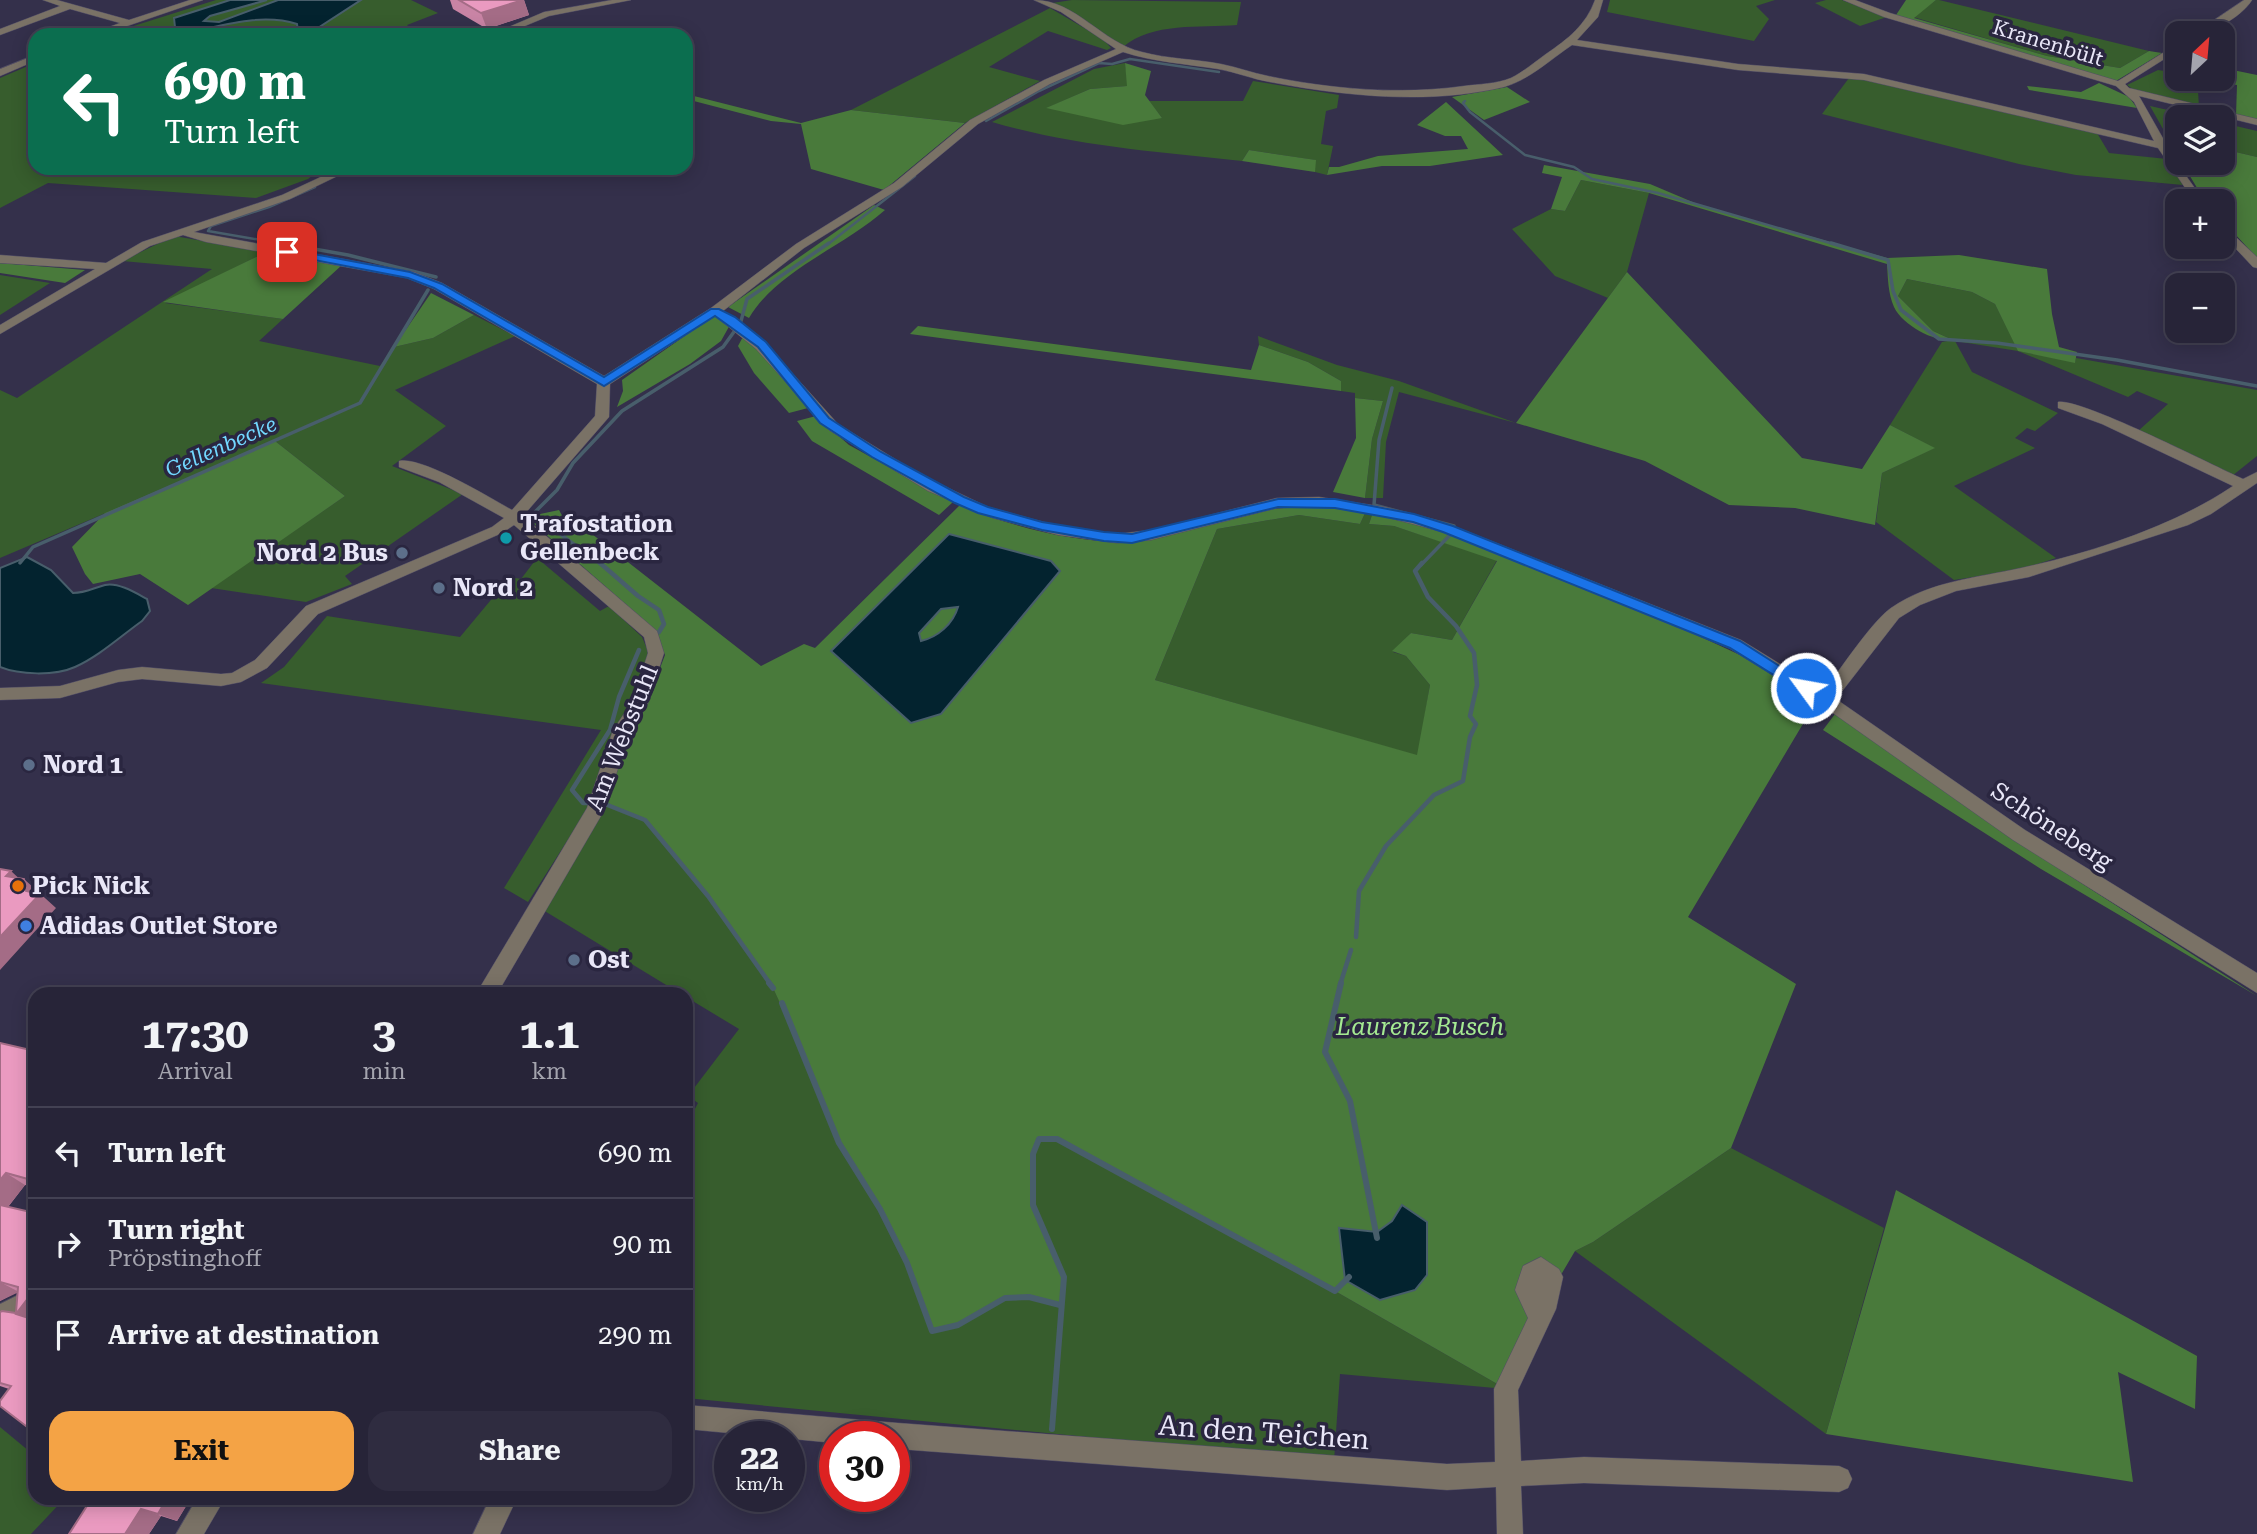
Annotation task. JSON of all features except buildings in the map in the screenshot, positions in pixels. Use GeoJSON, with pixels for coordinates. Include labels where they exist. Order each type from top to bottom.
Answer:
{"type":"FeatureCollection","features":[{"type":"Feature","properties":{"kind":"street"},"geometry":{"type":"LineString","coordinates":[[47,0],[130,23]]}},
{"type":"Feature","properties":{"kind":"street"},"geometry":{"type":"LineString","coordinates":[[0,32],[81,0]]}},
{"type":"Feature","properties":{"kind":"street"},"geometry":{"type":"LineString","coordinates":[[114,28],[199,0]]}},
{"type":"Feature","properties":{"kind":"street"},"geometry":{"type":"LineString","coordinates":[[513,28],[547,15],[627,0]]}},
{"type":"Feature","properties":{"kind":"street"},"geometry":{"type":"LineString","coordinates":[[1038,0],[1064,10],[1123,49],[1159,60],[1222,67],[1267,79],[1317,87],[1376,92],[1442,92],[1502,84],[1516,79],[1570,42],[1593,18],[1599,0]]}},
{"type":"Feature","properties":{"kind":"street","name":"Kranenbült"},"geometry":{"type":"LineString","coordinates":[[1847,0],[1887,15],[2119,84],[2138,101],[2191,189]]}},
{"type":"Feature","properties":{"kind":"street"},"geometry":{"type":"LineString","coordinates":[[2217,21],[2248,0]]}},
{"type":"Feature","properties":{"kind":"street"},"geometry":{"type":"LineString","coordinates":[[1570,42],[1738,67],[1864,77],[2163,146]]}},
{"type":"Feature","properties":{"kind":"street"},"geometry":{"type":"LineString","coordinates":[[604,382],[715,311],[800,246],[898,185],[974,122],[1047,82],[1123,49]]}},
{"type":"Feature","properties":{"kind":"street","name":"Kranenbült"},"geometry":{"type":"LineString","coordinates":[[2119,84],[2165,55]]}},
{"type":"Feature","properties":{"kind":"street"},"geometry":{"type":"LineString","coordinates":[[0,73],[28,61]]}},
{"type":"Feature","properties":{"kind":"street"},"geometry":{"type":"LineString","coordinates":[[2129,91],[2257,122]]}},
{"type":"Feature","properties":{"kind":"street"},"geometry":{"type":"LineString","coordinates":[[0,330],[146,244],[286,197],[334,175]]}},
{"type":"Feature","properties":{"kind":"street"},"geometry":{"type":"LineString","coordinates":[[180,231],[206,239],[410,275],[438,286],[604,382]]}},
{"type":"Feature","properties":{"kind":"street"},"geometry":{"type":"LineString","coordinates":[[2235,241],[2257,264]]}},
{"type":"Feature","properties":{"kind":"street"},"geometry":{"type":"LineString","coordinates":[[0,259],[105,266]]}},
{"type":"Feature","properties":{"kind":"street","name":"Schöneberg"},"geometry":{"type":"LineString","coordinates":[[715,311],[731,319],[762,344],[825,421],[877,454],[983,510],[1042,526],[1104,537],[1132,538],[1278,503],[1335,504],[1414,518],[1448,529],[1735,644],[1826,700],[2019,835],[2257,984]]}},
{"type":"Feature","properties":{"kind":"street"},"geometry":{"type":"LineString","coordinates":[[0,694],[60,692],[118,676],[142,673],[221,680],[235,678],[261,664],[312,610],[497,530],[514,517],[602,417],[604,382]]}},
{"type":"Feature","properties":{"kind":"street"},"geometry":{"type":"LineString","coordinates":[[2063,405],[2107,422],[2243,485]]}},
{"type":"Feature","properties":{"kind":"street","name":"Am Webstuhl"},"geometry":{"type":"LineString","coordinates":[[404,464],[444,479],[514,517],[651,635],[656,653],[640,703],[622,730],[596,809],[490,987]]}},
{"type":"Feature","properties":{"kind":"street"},"geometry":{"type":"LineString","coordinates":[[1826,700],[1893,614],[1914,601],[1953,586],[2024,573],[2125,542],[2206,511],[2257,476]]}},
{"type":"Feature","properties":{"kind":"street"},"geometry":{"type":"LineString","coordinates":[[0,1317],[20,1306],[28,1308]]}},
{"type":"Feature","properties":{"kind":"street"},"geometry":{"type":"LineString","coordinates":[[1510,1534],[1506,1390],[1540,1318]]}},
{"type":"Feature","properties":{"kind":"street","name":"An den Teichen"},"geometry":{"type":"LineString","coordinates":[[693,1418],[1447,1478],[1584,1470],[1839,1479]]}},
{"type":"Feature","properties":{"kind":"street"},"geometry":{"type":"LineString","coordinates":[[189,1534],[208,1505]]}},
{"type":"Feature","properties":{"kind":"street"},"geometry":{"type":"LineString","coordinates":[[486,1534],[500,1505]]}},
{"type":"Feature","properties":{"kind":"green space"},"geometry":{"type":"Polygon","coordinates":[[[216,0],[411,0],[438,13],[407,25],[410,28],[127,28],[216,0]]]}},
{"type":"Feature","properties":{"kind":"green space"},"geometry":{"type":"Polygon","coordinates":[[[1072,0],[1241,2],[1237,25],[1162,30],[1148,33],[1123,47],[1052,3],[1072,0]]]}},
{"type":"Feature","properties":{"kind":"green space"},"geometry":{"type":"Polygon","coordinates":[[[1610,0],[1775,0],[1756,6],[1769,19],[1754,41],[1607,12],[1610,0]]]}},
{"type":"Feature","properties":{"kind":"green space"},"geometry":{"type":"Polygon","coordinates":[[[1842,0],[1887,17],[1860,26],[1815,3],[1842,0]]]}},
{"type":"Feature","properties":{"kind":"green space"},"geometry":{"type":"Polygon","coordinates":[[[1906,0],[1936,0],[1914,18],[2047,56],[2120,68],[2149,51],[2162,53],[2116,81],[1896,15],[1906,0]]]}},
{"type":"Feature","properties":{"kind":"green space"},"geometry":{"type":"Polygon","coordinates":[[[1936,0],[2149,51],[2120,68],[2047,56],[1913,17],[1936,0]]]}},
{"type":"Feature","properties":{"kind":"green space"},"geometry":{"type":"Polygon","coordinates":[[[1050,8],[1103,39],[1111,48],[1107,50],[1048,31],[989,67],[1040,81],[965,123],[851,110],[1050,8]]]}},
{"type":"Feature","properties":{"kind":"green space"},"geometry":{"type":"Polygon","coordinates":[[[1125,63],[1128,86],[1090,89],[1047,108],[1162,118],[1149,101],[1243,101],[1253,81],[1339,95],[1337,108],[1326,111],[1321,144],[1333,146],[1327,175],[1315,172],[1315,160],[1249,150],[1242,161],[1148,151],[1085,143],[992,122],[1094,69],[1125,63]]]}},
{"type":"Feature","properties":{"kind":"green space"},"geometry":{"type":"Polygon","coordinates":[[[1125,63],[1151,71],[1145,95],[1162,118],[1123,125],[1046,108],[1090,89],[1127,86],[1125,63]]]}},
{"type":"Feature","properties":{"kind":"green space"},"geometry":{"type":"Polygon","coordinates":[[[28,66],[28,175],[313,175],[256,198],[48,183],[0,208],[0,78],[28,66]]]}},
{"type":"Feature","properties":{"kind":"green space"},"geometry":{"type":"Polygon","coordinates":[[[2158,70],[2165,71],[2165,91],[2198,91],[2199,105],[2134,90],[2127,85],[2158,70]]]}},
{"type":"Feature","properties":{"kind":"green space"},"geometry":{"type":"Polygon","coordinates":[[[2235,70],[2257,75],[2257,121],[2236,116],[2235,70]]]}},
{"type":"Feature","properties":{"kind":"green space"},"geometry":{"type":"Polygon","coordinates":[[[1849,78],[1863,79],[2097,133],[2109,153],[2165,159],[2165,175],[2177,175],[2183,185],[2076,175],[2019,164],[1822,114],[1849,78]]]}},
{"type":"Feature","properties":{"kind":"green space"},"geometry":{"type":"Polygon","coordinates":[[[2099,83],[2129,97],[2137,108],[2029,90],[2027,86],[2081,92],[2099,83]]]}},
{"type":"Feature","properties":{"kind":"green space"},"geometry":{"type":"Polygon","coordinates":[[[1507,87],[1530,102],[1484,120],[1452,97],[1507,87]]]}},
{"type":"Feature","properties":{"kind":"green space"},"geometry":{"type":"Polygon","coordinates":[[[693,96],[801,123],[851,110],[965,123],[884,190],[811,169],[801,124],[771,121],[693,101],[693,96]]]}},
{"type":"Feature","properties":{"kind":"green space"},"geometry":{"type":"Polygon","coordinates":[[[1446,102],[1503,155],[1430,166],[1382,166],[1327,175],[1329,167],[1339,167],[1378,156],[1468,149],[1461,136],[1445,136],[1417,125],[1446,102]]]}},
{"type":"Feature","properties":{"kind":"green space"},"geometry":{"type":"Polygon","coordinates":[[[2150,106],[2165,109],[2165,132],[2150,106]]]}},
{"type":"Feature","properties":{"kind":"green space"},"geometry":{"type":"Polygon","coordinates":[[[2235,126],[2257,131],[2257,157],[2235,152],[2235,126]]]}},
{"type":"Feature","properties":{"kind":"green space"},"geometry":{"type":"Polygon","coordinates":[[[1249,150],[1316,160],[1315,172],[1242,161],[1249,150]]]}},
{"type":"Feature","properties":{"kind":"green space"},"geometry":{"type":"Polygon","coordinates":[[[2235,152],[2257,157],[2257,258],[2235,234],[2235,189],[2198,189],[2189,175],[2235,175],[2235,152]]]}},
{"type":"Feature","properties":{"kind":"green space"},"geometry":{"type":"Polygon","coordinates":[[[1544,165],[1650,184],[1702,206],[1887,258],[1959,255],[2047,269],[2059,347],[2077,352],[2075,363],[2018,351],[1995,304],[1972,292],[1907,279],[1898,296],[1933,331],[1955,341],[1929,336],[1898,314],[1889,291],[1887,264],[1649,193],[1581,180],[1565,211],[1551,209],[1562,177],[1542,173],[1544,165]]]}},
{"type":"Feature","properties":{"kind":"green space"},"geometry":{"type":"Polygon","coordinates":[[[1581,180],[1649,193],[1627,272],[1608,298],[1555,276],[1512,229],[1551,209],[1565,211],[1581,180]]]}},
{"type":"Feature","properties":{"kind":"green space"},"geometry":{"type":"Polygon","coordinates":[[[874,205],[885,210],[776,286],[749,318],[728,307],[874,205]]]}},
{"type":"Feature","properties":{"kind":"green space"},"geometry":{"type":"Polygon","coordinates":[[[174,236],[296,257],[292,260],[256,257],[165,303],[283,319],[259,341],[380,366],[394,347],[433,338],[474,315],[515,336],[395,390],[446,426],[392,466],[463,494],[345,576],[352,584],[306,602],[211,588],[345,496],[275,441],[0,558],[0,390],[17,398],[212,269],[122,261],[174,236]]]}},
{"type":"Feature","properties":{"kind":"green space"},"geometry":{"type":"Polygon","coordinates":[[[256,257],[292,260],[296,257],[342,265],[283,319],[163,302],[256,257]]]}},
{"type":"Feature","properties":{"kind":"green space"},"geometry":{"type":"Polygon","coordinates":[[[0,263],[85,270],[65,283],[0,273],[0,263]]]}},
{"type":"Feature","properties":{"kind":"green space"},"geometry":{"type":"Polygon","coordinates":[[[1627,272],[1802,458],[1862,469],[1890,425],[1935,448],[1882,473],[1875,525],[1795,508],[1729,505],[1645,461],[1516,423],[1627,272]]]}},
{"type":"Feature","properties":{"kind":"green space"},"geometry":{"type":"Polygon","coordinates":[[[0,275],[50,283],[0,315],[0,275]]]}},
{"type":"Feature","properties":{"kind":"green space"},"geometry":{"type":"Polygon","coordinates":[[[1907,279],[1972,292],[1995,304],[2019,351],[2075,362],[2076,358],[2257,390],[2257,456],[2232,476],[2137,432],[2168,404],[2137,391],[2128,397],[2018,351],[1955,341],[1972,372],[2058,413],[2035,431],[2027,428],[2015,438],[2035,448],[1954,486],[2056,558],[2020,570],[1954,580],[1876,522],[1882,473],[1934,448],[1890,425],[1942,342],[1953,340],[1933,331],[1898,296],[1907,279]]]}},
{"type":"Feature","properties":{"kind":"green space"},"geometry":{"type":"Polygon","coordinates":[[[431,293],[474,315],[433,338],[394,347],[431,293]]]}},
{"type":"Feature","properties":{"kind":"green space"},"geometry":{"type":"Polygon","coordinates":[[[716,314],[731,323],[721,341],[690,364],[617,407],[623,391],[622,380],[716,314]]]}},
{"type":"Feature","properties":{"kind":"green space"},"geometry":{"type":"Polygon","coordinates":[[[918,326],[1251,370],[1259,345],[1308,362],[1341,381],[1341,391],[910,334],[918,326]]]}},
{"type":"Feature","properties":{"kind":"green space"},"geometry":{"type":"Polygon","coordinates":[[[745,333],[787,379],[808,408],[789,413],[754,373],[738,346],[745,333]]]}},
{"type":"Feature","properties":{"kind":"green space"},"geometry":{"type":"Polygon","coordinates":[[[1258,336],[1337,365],[1399,381],[1516,423],[1399,392],[1386,442],[1383,498],[1365,498],[1372,439],[1383,401],[1355,398],[1355,393],[1341,391],[1341,381],[1308,362],[1259,345],[1258,336]]]}},
{"type":"Feature","properties":{"kind":"green space"},"geometry":{"type":"Polygon","coordinates":[[[1355,398],[1383,401],[1372,439],[1365,498],[1333,492],[1356,438],[1355,398]]]}},
{"type":"Feature","properties":{"kind":"green space"},"geometry":{"type":"Polygon","coordinates":[[[816,416],[849,445],[953,502],[939,515],[812,441],[797,421],[816,416]]]}},
{"type":"Feature","properties":{"kind":"green space"},"geometry":{"type":"Polygon","coordinates":[[[275,441],[345,496],[188,605],[140,574],[93,584],[85,574],[72,547],[105,513],[275,441]]]}},
{"type":"Feature","properties":{"kind":"green space","name":"Laurenz Busch"},"geometry":{"type":"Polygon","coordinates":[[[960,505],[999,520],[1044,532],[1111,542],[1143,541],[1241,514],[1276,509],[1330,507],[1366,511],[1360,524],[1299,515],[1217,529],[1155,680],[1417,755],[1430,685],[1406,656],[1392,651],[1411,633],[1452,640],[1497,561],[1394,526],[1369,524],[1373,512],[1454,534],[1675,625],[1740,655],[1816,702],[1688,917],[1796,984],[1731,1148],[1593,1242],[1575,1251],[1555,1285],[1506,1389],[1335,1291],[1057,1139],[1039,1139],[1033,1153],[1033,1205],[1064,1277],[1060,1305],[1029,1297],[1005,1298],[958,1325],[932,1331],[907,1263],[880,1209],[839,1143],[805,1057],[773,988],[708,896],[645,821],[605,804],[625,738],[642,715],[665,655],[654,629],[526,517],[559,510],[565,521],[583,527],[761,666],[804,644],[815,648],[960,505]],[[1051,561],[832,651],[911,723],[941,714],[1060,571],[1051,561]]]}},
{"type":"Feature","properties":{"kind":"green space"},"geometry":{"type":"Polygon","coordinates":[[[1366,511],[1373,512],[1369,524],[1394,526],[1497,560],[1452,640],[1411,633],[1393,652],[1406,656],[1430,685],[1418,756],[1155,680],[1217,529],[1299,515],[1360,524],[1366,511]]]}},
{"type":"Feature","properties":{"kind":"green space"},"geometry":{"type":"Polygon","coordinates":[[[537,558],[600,611],[609,606],[642,637],[650,656],[587,810],[528,902],[504,888],[601,730],[261,683],[284,667],[327,616],[460,637],[510,577],[521,579],[537,558]]]}},
{"type":"Feature","properties":{"kind":"green space"},"geometry":{"type":"Polygon","coordinates":[[[959,607],[944,629],[921,641],[919,634],[941,609],[959,607]]]}},
{"type":"Feature","properties":{"kind":"green space"},"geometry":{"type":"Polygon","coordinates":[[[1835,714],[2036,854],[2257,996],[2041,869],[1823,730],[1835,714]]]}},
{"type":"Feature","properties":{"kind":"green space"},"geometry":{"type":"Polygon","coordinates":[[[605,804],[645,820],[708,896],[773,988],[907,1263],[932,1331],[958,1325],[1005,1298],[1029,1297],[1059,1305],[1064,1277],[1033,1205],[1033,1154],[1039,1139],[1057,1139],[1335,1291],[1506,1389],[1340,1374],[1334,1461],[693,1399],[693,1113],[698,1103],[693,1100],[693,1089],[739,1029],[693,1001],[693,987],[670,987],[543,910],[605,804]]]}},
{"type":"Feature","properties":{"kind":"green space"},"geometry":{"type":"Polygon","coordinates":[[[1731,1148],[1884,1228],[1826,1434],[1575,1251],[1593,1242],[1731,1148]]]}},
{"type":"Feature","properties":{"kind":"green space"},"geometry":{"type":"Polygon","coordinates":[[[1896,1190],[2197,1356],[2195,1409],[2118,1372],[2133,1482],[1826,1434],[1896,1190]]]}},
{"type":"Feature","properties":{"kind":"green space"},"geometry":{"type":"Polygon","coordinates":[[[0,1427],[28,1450],[28,1505],[58,1505],[31,1534],[0,1534],[0,1427]]]}},
{"type":"Feature","properties":{"kind":"water"},"geometry":{"type":"Polygon","coordinates":[[[230,0],[267,0],[210,16],[204,21],[219,22],[278,0],[361,0],[318,28],[298,28],[297,24],[284,21],[257,20],[210,28],[176,28],[174,18],[230,0]]]}},
{"type":"Feature","properties":{"kind":"water"},"geometry":{"type":"Polygon","coordinates":[[[949,534],[1051,561],[1060,571],[941,714],[911,723],[831,651],[949,534]],[[958,607],[941,609],[919,633],[921,641],[944,629],[953,619],[958,607]]]}},
{"type":"Feature","properties":{"kind":"water"},"geometry":{"type":"Polygon","coordinates":[[[27,557],[51,570],[73,593],[116,585],[147,599],[150,611],[142,621],[109,646],[67,670],[37,673],[17,672],[0,667],[0,568],[27,557]]]}},
{"type":"Feature","properties":{"kind":"water"},"geometry":{"type":"Polygon","coordinates":[[[1402,1205],[1427,1222],[1427,1275],[1415,1290],[1380,1300],[1345,1280],[1339,1228],[1377,1232],[1392,1221],[1402,1205]]]}},
{"type":"Feature","properties":{"kind":"waterway"},"geometry":{"type":"LineString","coordinates":[[986,121],[1039,91],[1099,63],[1112,64],[1130,59],[1219,72]]}},
{"type":"Feature","properties":{"kind":"waterway"},"geometry":{"type":"LineString","coordinates":[[1465,101],[1463,103],[1470,112],[1525,155],[1574,167],[1592,179],[1658,193],[1837,245]]}},
{"type":"Feature","properties":{"kind":"waterway"},"geometry":{"type":"LineString","coordinates":[[827,245],[915,176]]}},
{"type":"Feature","properties":{"kind":"waterway","name":"Gellenbecke"},"geometry":{"type":"LineString","coordinates":[[290,245],[208,231],[211,226],[269,207],[315,187]]}},
{"type":"Feature","properties":{"kind":"waterway","name":"Gellenbecke"},"geometry":{"type":"LineString","coordinates":[[280,243],[348,255],[436,277]]}},
{"type":"Feature","properties":{"kind":"waterway"},"geometry":{"type":"LineString","coordinates":[[741,321],[747,299],[829,243]]}},
{"type":"Feature","properties":{"kind":"waterway"},"geometry":{"type":"LineString","coordinates":[[1831,243],[1888,260],[1893,291],[1901,310],[1939,339],[1997,343],[2117,360],[2257,386]]}},
{"type":"Feature","properties":{"kind":"waterway","name":"Gellenbecke"},"geometry":{"type":"LineString","coordinates":[[20,563],[33,547],[360,403],[428,290]]}},
{"type":"Feature","properties":{"kind":"waterway"},"geometry":{"type":"LineString","coordinates":[[602,565],[533,514],[557,490],[573,463],[622,411],[723,347],[736,329]]}},
{"type":"Feature","properties":{"kind":"waterway"},"geometry":{"type":"LineString","coordinates":[[1392,388],[1379,440],[1374,505],[1454,526]]}},
{"type":"Feature","properties":{"kind":"waterway"},"geometry":{"type":"LineString","coordinates":[[1421,565],[1451,534]]}},
{"type":"Feature","properties":{"kind":"waterway"},"geometry":{"type":"LineString","coordinates":[[600,563],[638,596],[659,610],[664,624],[659,632]]}},
{"type":"Feature","properties":{"kind":"waterway"},"geometry":{"type":"LineString","coordinates":[[1356,937],[1359,891],[1386,846],[1434,795],[1463,781],[1470,737],[1476,724],[1470,716],[1477,685],[1474,653],[1456,626],[1428,597],[1415,571],[1422,563]]}},
{"type":"Feature","properties":{"kind":"waterway"},"geometry":{"type":"LineString","coordinates":[[591,803],[583,803],[572,790],[610,730],[619,697],[639,650]]}},
{"type":"Feature","properties":{"kind":"waterway"},"geometry":{"type":"LineString","coordinates":[[605,804],[645,820],[708,896],[771,985]]}},
{"type":"Feature","properties":{"kind":"waterway"},"geometry":{"type":"LineString","coordinates":[[1340,985],[1351,950]]}},
{"type":"Feature","properties":{"kind":"waterway"},"geometry":{"type":"LineString","coordinates":[[769,983],[773,988]]}},
{"type":"Feature","properties":{"kind":"waterway"},"geometry":{"type":"LineString","coordinates":[[1341,983],[1325,1052],[1350,1101],[1377,1238]]}},
{"type":"Feature","properties":{"kind":"waterway"},"geometry":{"type":"LineString","coordinates":[[782,1003],[839,1143],[880,1209],[907,1263],[932,1331],[958,1325],[1005,1298],[1029,1297],[1060,1305]]}},
{"type":"Feature","properties":{"kind":"waterway"},"geometry":{"type":"LineString","coordinates":[[1052,1429],[1064,1277],[1033,1205],[1033,1154],[1039,1139],[1057,1139],[1335,1291],[1349,1277]]}},
{"type":"Feature","properties":{"kind":"place","name":"Trafostation Gellenbeck"},"geometry":{"type":"Point","coordinates":[506,538]}},
{"type":"Feature","properties":{"kind":"place","name":"Nord 2 Bus"},"geometry":{"type":"Point","coordinates":[402,553]}},
{"type":"Feature","properties":{"kind":"place","name":"Nord 2"},"geometry":{"type":"Point","coordinates":[439,588]}},
{"type":"Feature","properties":{"kind":"place","name":"Nord 1"},"geometry":{"type":"Point","coordinates":[29,765]}},
{"type":"Feature","properties":{"kind":"place","name":"Pick Nick"},"geometry":{"type":"Point","coordinates":[18,886]}},
{"type":"Feature","properties":{"kind":"place","name":"Adidas Outlet Store"},"geometry":{"type":"Point","coordinates":[26,926]}},
{"type":"Feature","properties":{"kind":"place","name":"Ost"},"geometry":{"type":"Point","coordinates":[574,960]}},
{"type":"Feature","properties":{"kind":"route"},"geometry":{"type":"LineString","coordinates":[[287,252],[410,275],[438,286],[604,382],[715,311],[731,319],[762,344],[825,421],[877,454],[983,510],[1042,526],[1104,537],[1132,538],[1278,503],[1335,504],[1414,518],[1448,529],[1735,644],[1806,688]]}}]}
